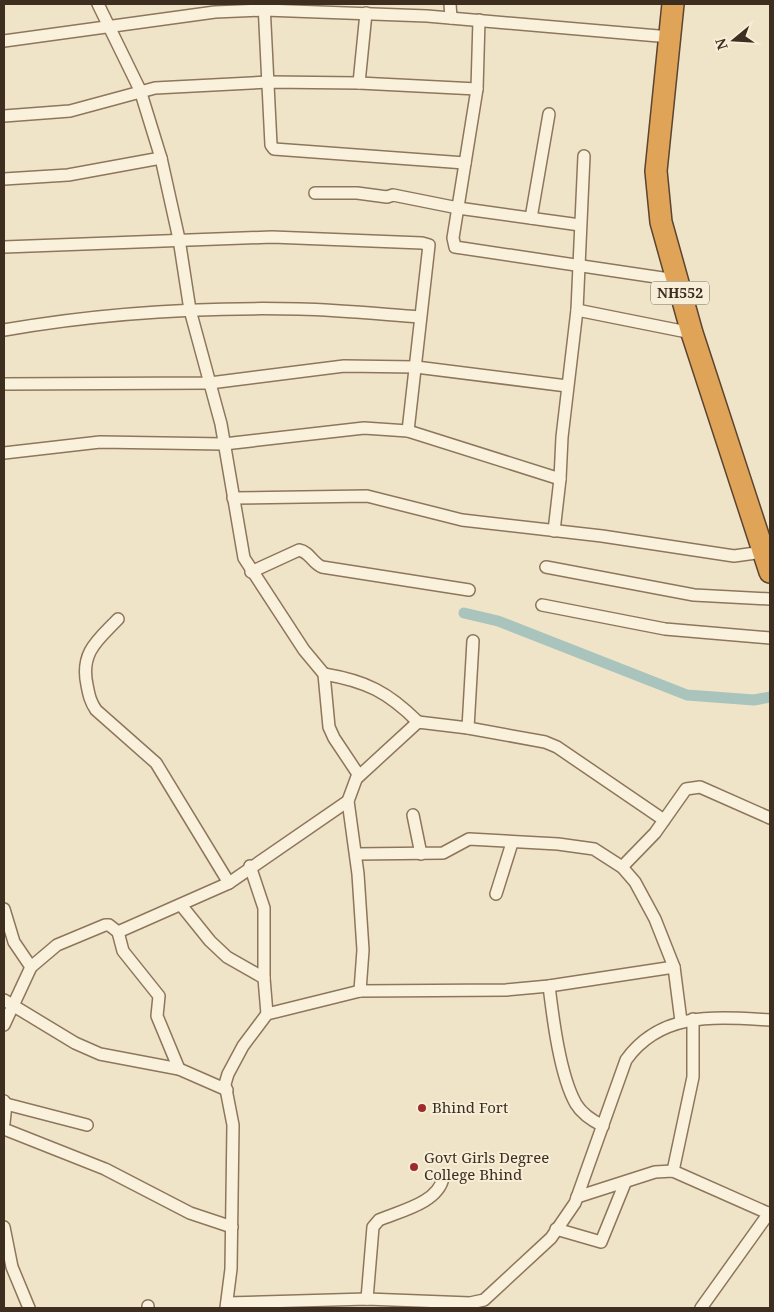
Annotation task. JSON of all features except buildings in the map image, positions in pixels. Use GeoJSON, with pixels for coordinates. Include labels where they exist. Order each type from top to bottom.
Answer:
{"type":"FeatureCollection","features":[{"type":"Feature","properties":{"kind":"highway","name":"NH552"},"geometry":{"type":"LineString","coordinates":[[673,4],[658,147],[656,184],[661,222],[692,333],[770,572]]}},
{"type":"Feature","properties":{"kind":"street"},"geometry":{"type":"LineString","coordinates":[[98,4],[140,90],[161,158],[179,239],[190,310],[221,424],[244,558],[251,572],[304,650],[324,674],[377,690],[397,701],[418,722],[528,738],[557,747],[664,820]]}},
{"type":"Feature","properties":{"kind":"street"},"geometry":{"type":"LineString","coordinates":[[450,4],[451,18]]}},
{"type":"Feature","properties":{"kind":"street"},"geometry":{"type":"LineString","coordinates":[[264,7],[271,145],[274,149],[465,163]]}},
{"type":"Feature","properties":{"kind":"street"},"geometry":{"type":"LineString","coordinates":[[4,41],[264,7],[480,20],[670,37]]}},
{"type":"Feature","properties":{"kind":"street"},"geometry":{"type":"LineString","coordinates":[[359,83],[366,13]]}},
{"type":"Feature","properties":{"kind":"street"},"geometry":{"type":"LineString","coordinates":[[480,20],[477,89],[453,244],[458,248],[578,264],[676,280]]}},
{"type":"Feature","properties":{"kind":"street"},"geometry":{"type":"LineString","coordinates":[[4,116],[70,111],[140,90],[269,82],[359,83],[477,89]]}},
{"type":"Feature","properties":{"kind":"street"},"geometry":{"type":"LineString","coordinates":[[531,218],[549,114]]}},
{"type":"Feature","properties":{"kind":"street"},"geometry":{"type":"LineString","coordinates":[[554,531],[567,386],[577,310],[584,156]]}},
{"type":"Feature","properties":{"kind":"street"},"geometry":{"type":"LineString","coordinates":[[4,179],[68,175],[161,158]]}},
{"type":"Feature","properties":{"kind":"street"},"geometry":{"type":"LineString","coordinates":[[315,193],[357,193],[387,197],[393,195],[458,208],[580,225]]}},
{"type":"Feature","properties":{"kind":"street"},"geometry":{"type":"LineString","coordinates":[[4,246],[179,239],[272,238],[422,242],[429,246],[408,431]]}},
{"type":"Feature","properties":{"kind":"street"},"geometry":{"type":"LineString","coordinates":[[4,330],[36,325],[190,310],[299,309],[420,317]]}},
{"type":"Feature","properties":{"kind":"street"},"geometry":{"type":"LineString","coordinates":[[577,310],[692,333]]}},
{"type":"Feature","properties":{"kind":"street"},"geometry":{"type":"LineString","coordinates":[[4,384],[210,383],[344,366],[416,367],[567,386]]}},
{"type":"Feature","properties":{"kind":"street"},"geometry":{"type":"LineString","coordinates":[[4,453],[100,442],[224,444],[364,428],[408,431],[560,479]]}},
{"type":"Feature","properties":{"kind":"street"},"geometry":{"type":"LineString","coordinates":[[233,498],[367,496],[462,520],[734,556],[764,552]]}},
{"type":"Feature","properties":{"kind":"street"},"geometry":{"type":"LineString","coordinates":[[251,572],[299,550],[308,553],[314,563],[322,567],[469,590]]}},
{"type":"Feature","properties":{"kind":"street"},"geometry":{"type":"LineString","coordinates":[[546,567],[694,595],[770,600]]}},
{"type":"Feature","properties":{"kind":"street"},"geometry":{"type":"LineString","coordinates":[[542,605],[665,628],[770,638]]}},
{"type":"Feature","properties":{"kind":"street"},"geometry":{"type":"LineString","coordinates":[[118,618],[92,647],[85,661],[85,674],[90,701],[156,763],[229,883]]}},
{"type":"Feature","properties":{"kind":"street"},"geometry":{"type":"LineString","coordinates":[[468,728],[473,641]]}},
{"type":"Feature","properties":{"kind":"street"},"geometry":{"type":"LineString","coordinates":[[324,674],[329,727],[334,738],[356,768],[357,778]]}},
{"type":"Feature","properties":{"kind":"street"},"geometry":{"type":"LineString","coordinates":[[360,991],[363,950],[356,854],[348,801],[357,778],[418,722]]}},
{"type":"Feature","properties":{"kind":"street"},"geometry":{"type":"LineString","coordinates":[[622,868],[655,833],[686,789],[700,787],[770,818]]}},
{"type":"Feature","properties":{"kind":"street"},"geometry":{"type":"LineString","coordinates":[[118,932],[181,906],[229,883],[250,866],[348,801]]}},
{"type":"Feature","properties":{"kind":"street"},"geometry":{"type":"LineString","coordinates":[[412,815],[421,854]]}},
{"type":"Feature","properties":{"kind":"street"},"geometry":{"type":"LineString","coordinates":[[356,854],[421,854],[449,851],[469,840],[558,844],[594,850],[622,868],[635,882],[655,919],[674,967],[681,1021]]}},
{"type":"Feature","properties":{"kind":"street"},"geometry":{"type":"LineString","coordinates":[[496,894],[512,843]]}},
{"type":"Feature","properties":{"kind":"street"},"geometry":{"type":"LineString","coordinates":[[250,866],[264,908],[264,978],[267,1014]]}},
{"type":"Feature","properties":{"kind":"street"},"geometry":{"type":"LineString","coordinates":[[181,906],[210,941],[227,956],[264,978]]}},
{"type":"Feature","properties":{"kind":"street"},"geometry":{"type":"LineString","coordinates":[[4,909],[14,942],[31,967]]}},
{"type":"Feature","properties":{"kind":"street"},"geometry":{"type":"LineString","coordinates":[[4,1025],[9,1003],[31,967],[64,942],[109,925],[118,932],[123,951],[159,996],[157,1016],[179,1069]]}},
{"type":"Feature","properties":{"kind":"street"},"geometry":{"type":"LineString","coordinates":[[674,967],[549,986],[506,990],[360,991],[267,1014],[243,1046],[228,1074],[226,1084],[233,1124],[231,1270],[227,1306],[368,1299],[470,1306],[488,1304],[556,1229],[577,1197],[626,1060],[637,1045],[681,1021],[726,1017],[770,1020]]}},
{"type":"Feature","properties":{"kind":"street"},"geometry":{"type":"LineString","coordinates":[[549,986],[553,1021],[576,1105],[591,1120],[603,1126]]}},
{"type":"Feature","properties":{"kind":"street"},"geometry":{"type":"LineString","coordinates":[[9,1003],[75,1043],[100,1054],[179,1069],[227,1090]]}},
{"type":"Feature","properties":{"kind":"street"},"geometry":{"type":"LineString","coordinates":[[673,1172],[693,1077],[693,1019]]}},
{"type":"Feature","properties":{"kind":"street"},"geometry":{"type":"LineString","coordinates":[[4,1123],[5,1103],[88,1125]]}},
{"type":"Feature","properties":{"kind":"street"},"geometry":{"type":"LineString","coordinates":[[4,1129],[104,1169],[190,1213],[232,1227]]}},
{"type":"Feature","properties":{"kind":"street"},"geometry":{"type":"LineString","coordinates":[[577,1197],[655,1172],[673,1172],[770,1213],[702,1308]]}},
{"type":"Feature","properties":{"kind":"street"},"geometry":{"type":"LineString","coordinates":[[368,1299],[373,1227],[379,1220],[433,1196],[441,1188],[444,1178]]}},
{"type":"Feature","properties":{"kind":"street"},"geometry":{"type":"LineString","coordinates":[[556,1229],[601,1242],[625,1183]]}},
{"type":"Feature","properties":{"kind":"street"},"geometry":{"type":"LineString","coordinates":[[4,1227],[12,1267],[29,1308]]}},
{"type":"Feature","properties":{"kind":"waterway"},"geometry":{"type":"LineString","coordinates":[[464,613],[498,621],[687,695],[754,700],[770,697]]}},
{"type":"Feature","properties":{"kind":"place","name":"Bhind Fort"},"geometry":{"type":"Point","coordinates":[422,1108]}},
{"type":"Feature","properties":{"kind":"place","name":"Govt Girls Degree College Bhind"},"geometry":{"type":"Point","coordinates":[414,1167]}}]}
